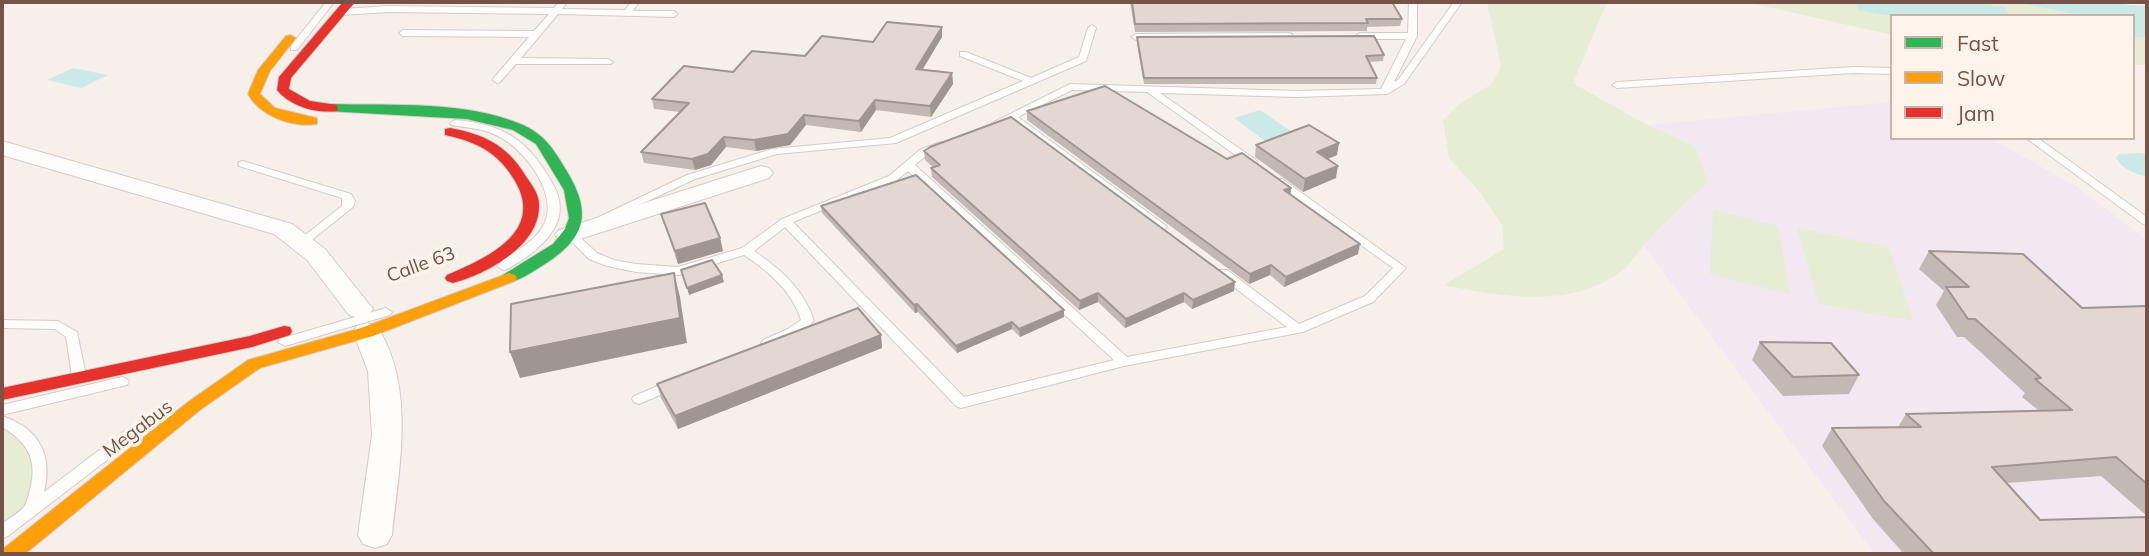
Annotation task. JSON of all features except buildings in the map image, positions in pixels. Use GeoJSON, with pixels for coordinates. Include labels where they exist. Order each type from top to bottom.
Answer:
{"type":"FeatureCollection","features":[{"type":"Feature","properties":{"kind":"street"},"geometry":{"type":"LineString","coordinates":[[318,2],[313,13],[258,76],[253,91],[254,99],[268,111],[300,119],[356,125]]}},
{"type":"Feature","properties":{"kind":"street"},"geometry":{"type":"LineString","coordinates":[[340,5],[285,77],[282,83],[286,95],[305,104],[321,107],[473,115],[505,122],[538,139],[549,151],[573,192],[576,218],[568,235]]}},
{"type":"Feature","properties":{"kind":"street","name":"Calle 63"},"geometry":{"type":"LineString","coordinates":[[431,130],[465,134],[499,148],[512,161],[531,199],[532,207],[524,228],[508,247],[480,266],[432,284]]}},
{"type":"Feature","properties":{"kind":"street"},"geometry":{"type":"LineString","coordinates":[[2,148],[266,222],[304,241],[319,255],[363,321],[382,371],[387,435],[375,535]]}},
{"type":"Feature","properties":{"kind":"street"},"geometry":{"type":"LineString","coordinates":[[568,235],[761,173]]}},
{"type":"Feature","properties":{"kind":"street","name":"Calle 63"},"geometry":{"type":"LineString","coordinates":[[10,554],[194,406],[254,363],[363,321],[522,272],[543,259],[568,235]]}},
{"type":"Feature","properties":{"kind":"street","name":"Calle 63"},"geometry":{"type":"LineString","coordinates":[[2,394],[251,341],[363,321],[396,297]]}},
{"type":"Feature","properties":{"kind":"lane"},"geometry":{"type":"LineString","coordinates":[[497,80],[563,2]]}},
{"type":"Feature","properties":{"kind":"lane"},"geometry":{"type":"LineString","coordinates":[[627,13],[635,2]]}},
{"type":"Feature","properties":{"kind":"lane"},"geometry":{"type":"LineString","coordinates":[[1384,92],[1412,36],[1413,2]]}},
{"type":"Feature","properties":{"kind":"lane"},"geometry":{"type":"LineString","coordinates":[[988,126],[1012,117],[1070,87],[1348,95],[1384,92],[1401,82],[1458,2]]}},
{"type":"Feature","properties":{"kind":"lane"},"geometry":{"type":"LineString","coordinates":[[2,410],[250,352],[390,311],[492,272],[523,254],[542,235],[553,216],[555,204],[529,154],[511,138],[484,127],[463,123],[311,114],[278,105],[271,100],[267,87],[269,80],[340,5],[388,9],[674,14]]}},
{"type":"Feature","properties":{"kind":"lane"},"geometry":{"type":"LineString","coordinates":[[950,141],[925,151],[893,178],[786,221],[746,251],[679,271],[611,263],[593,256],[568,235],[691,177],[776,151],[892,141],[1083,59],[1092,28]]}},
{"type":"Feature","properties":{"kind":"lane"},"geometry":{"type":"LineString","coordinates":[[403,33],[536,34]]}},
{"type":"Feature","properties":{"kind":"lane"},"geometry":{"type":"LineString","coordinates":[[1136,37],[1302,36]]}},
{"type":"Feature","properties":{"kind":"lane"},"geometry":{"type":"LineString","coordinates":[[1343,36],[1412,36]]}},
{"type":"Feature","properties":{"kind":"lane"},"geometry":{"type":"LineString","coordinates":[[963,54],[1033,82]]}},
{"type":"Feature","properties":{"kind":"lane"},"geometry":{"type":"LineString","coordinates":[[513,61],[608,62]]}},
{"type":"Feature","properties":{"kind":"lane"},"geometry":{"type":"LineString","coordinates":[[1617,85],[1853,70],[1890,71]]}},
{"type":"Feature","properties":{"kind":"lane"},"geometry":{"type":"LineString","coordinates":[[786,221],[961,403],[1124,362],[1298,329],[1369,299],[1400,268],[1151,90]]}},
{"type":"Feature","properties":{"kind":"lane"},"geometry":{"type":"LineString","coordinates":[[1012,117],[1166,231]]}},
{"type":"Feature","properties":{"kind":"lane"},"geometry":{"type":"LineString","coordinates":[[2034,140],[2147,222]]}},
{"type":"Feature","properties":{"kind":"lane"},"geometry":{"type":"LineString","coordinates":[[243,164],[347,196],[348,207],[304,241]]}},
{"type":"Feature","properties":{"kind":"lane"},"geometry":{"type":"LineString","coordinates":[[909,166],[1124,362]]}},
{"type":"Feature","properties":{"kind":"lane"},"geometry":{"type":"LineString","coordinates":[[2133,210],[2147,213]]}},
{"type":"Feature","properties":{"kind":"lane"},"geometry":{"type":"LineString","coordinates":[[746,251],[770,267],[806,310],[808,321],[793,332],[755,349]]}},
{"type":"Feature","properties":{"kind":"lane"},"geometry":{"type":"LineString","coordinates":[[1210,263],[1298,329]]}},
{"type":"Feature","properties":{"kind":"lane"},"geometry":{"type":"LineString","coordinates":[[2,324],[58,325],[72,335],[79,376]]}},
{"type":"Feature","properties":{"kind":"lane","name":"Megabus"},"geometry":{"type":"LineString","coordinates":[[192,388],[254,363]]}},
{"type":"Feature","properties":{"kind":"lane"},"geometry":{"type":"LineString","coordinates":[[639,399],[690,377]]}},
{"type":"Feature","properties":{"kind":"lane","name":"Megabus"},"geometry":{"type":"LineString","coordinates":[[2,532],[149,420]]}},
{"type":"Feature","properties":{"kind":"lane"},"geometry":{"type":"LineString","coordinates":[[2,421],[22,431],[35,445],[41,463],[40,485],[30,509]]}},
{"type":"Feature","properties":{"kind":"shaded area"},"geometry":{"type":"Polygon","coordinates":[[[1890,102],[1890,140],[1993,140],[2076,186],[2147,240],[2147,554],[1875,554],[1643,245],[1708,181],[1695,146],[1647,125],[1890,102]]]}},
{"type":"Feature","properties":{"kind":"green space"},"geometry":{"type":"Polygon","coordinates":[[[1487,2],[1607,2],[1573,83],[1647,125],[1695,146],[1708,181],[1651,238],[1625,269],[1602,283],[1581,291],[1536,297],[1512,296],[1444,285],[1504,249],[1502,225],[1479,191],[1449,158],[1443,120],[1459,104],[1492,84],[1501,66],[1487,2]]]}},
{"type":"Feature","properties":{"kind":"green space"},"geometry":{"type":"Polygon","coordinates":[[[1746,2],[2012,2],[2076,14],[1890,14],[1890,35],[1746,2]]]}},
{"type":"Feature","properties":{"kind":"green space"},"geometry":{"type":"Polygon","coordinates":[[[2135,22],[2147,24],[2147,65],[2135,65],[2135,22]]]}},
{"type":"Feature","properties":{"kind":"green space"},"geometry":{"type":"Polygon","coordinates":[[[1713,210],[1778,226],[1790,294],[1710,274],[1713,210]]]}},
{"type":"Feature","properties":{"kind":"green space"},"geometry":{"type":"Polygon","coordinates":[[[1797,228],[1889,247],[1913,321],[1819,304],[1797,228]]]}},
{"type":"Feature","properties":{"kind":"green space"},"geometry":{"type":"Polygon","coordinates":[[[2,421],[22,431],[35,445],[30,510],[2,532],[2,421]]]}},
{"type":"Feature","properties":{"kind":"water"},"geometry":{"type":"Polygon","coordinates":[[[2012,2],[2095,2],[2147,6],[2147,24],[2135,22],[2135,14],[2076,14],[2012,2]]]}},
{"type":"Feature","properties":{"kind":"water"},"geometry":{"type":"Polygon","coordinates":[[[73,68],[108,75],[82,88],[47,80],[73,68]]]}},
{"type":"Feature","properties":{"kind":"water"},"geometry":{"type":"Polygon","coordinates":[[[1260,110],[1292,132],[1265,141],[1234,118],[1260,110]]]}},
{"type":"Feature","properties":{"kind":"water"},"geometry":{"type":"Polygon","coordinates":[[[2119,154],[2147,154],[2147,177],[2125,168],[2116,158],[2119,154]]]}},
{"type":"Feature","properties":{"kind":"waterway"},"geometry":{"type":"LineString","coordinates":[[1874,2],[1973,14]]}},
{"type":"Feature","properties":{"kind":"waterway"},"geometry":{"type":"LineString","coordinates":[[2135,25],[2147,24]]}},
{"type":"Feature","properties":{"kind":"traffic: fast"},"geometry":{"type":"LineString","coordinates":[[332,108],[467,115],[518,127],[541,141],[572,190],[576,218],[572,229],[558,247],[509,278]]}},
{"type":"Feature","properties":{"kind":"traffic: slow"},"geometry":{"type":"LineString","coordinates":[[290,38],[264,70],[254,94],[258,101],[271,111],[312,121]]}},
{"type":"Feature","properties":{"kind":"traffic: slow"},"geometry":{"type":"LineString","coordinates":[[11,554],[194,406],[254,364],[367,332],[509,278]]}},
{"type":"Feature","properties":{"kind":"traffic: jam"},"geometry":{"type":"LineString","coordinates":[[332,108],[312,106],[293,99],[283,90],[285,77],[349,2]]}},
{"type":"Feature","properties":{"kind":"traffic: jam"},"geometry":{"type":"LineString","coordinates":[[450,132],[472,137],[499,151],[513,166],[532,201],[530,219],[515,242],[491,260],[453,278]]}},
{"type":"Feature","properties":{"kind":"traffic: jam"},"geometry":{"type":"LineString","coordinates":[[2,394],[252,341],[284,331]]}}]}
